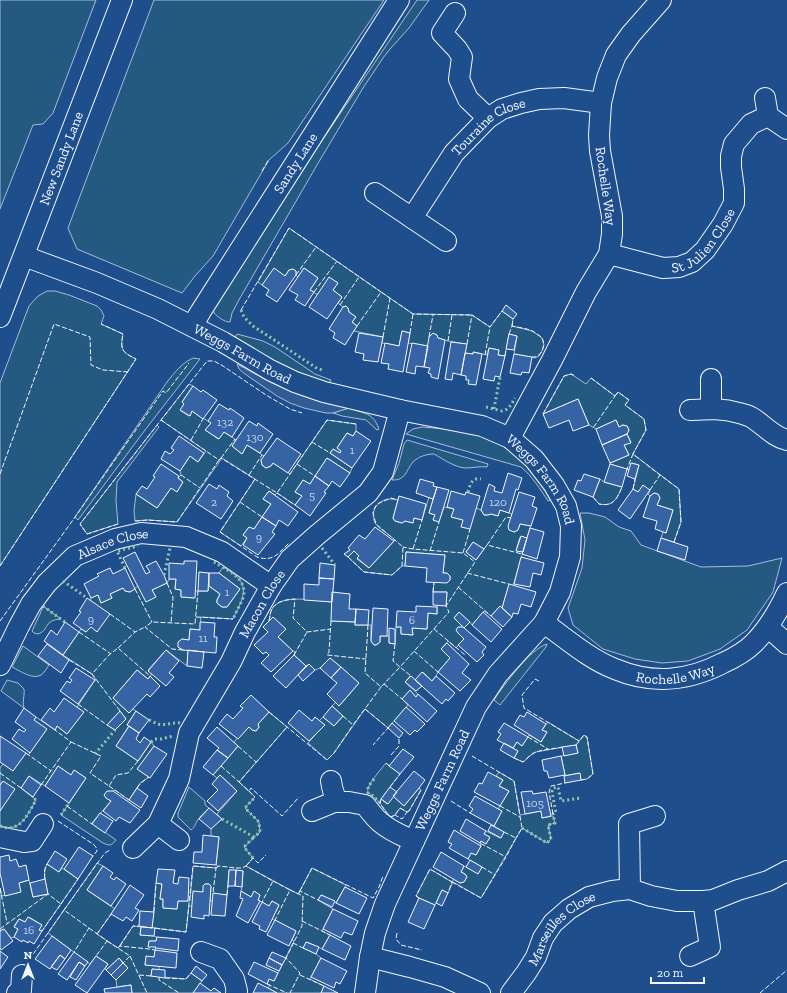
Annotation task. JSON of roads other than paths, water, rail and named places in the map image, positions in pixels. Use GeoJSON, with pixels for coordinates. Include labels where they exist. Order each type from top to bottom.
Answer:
{"type":"FeatureCollection","features":[{"type":"Feature","properties":{"kind":"street","name":"New Sandy Lane"},"geometry":{"type":"LineString","coordinates":[[0,317],[122,0]]}},
{"type":"Feature","properties":{"kind":"street","name":"Sandy Lane"},"geometry":{"type":"LineString","coordinates":[[192,326],[399,0]]}},
{"type":"Feature","properties":{"kind":"street","name":"Rochelle Way"},"geometry":{"type":"LineString","coordinates":[[510,438],[552,360],[586,292],[609,254],[612,234],[612,216],[600,151],[600,104],[607,78],[616,55],[631,34],[661,0]]}},
{"type":"Feature","properties":{"kind":"street"},"geometry":{"type":"LineString","coordinates":[[455,13],[442,33],[457,49],[462,58],[459,79],[468,99],[488,118]]}},
{"type":"Feature","properties":{"kind":"street","name":"Touraine Close"},"geometry":{"type":"LineString","coordinates":[[412,218],[454,153],[488,118],[502,109],[539,99],[564,98],[600,104]]}},
{"type":"Feature","properties":{"kind":"street","name":"St Julien Close"},"geometry":{"type":"LineString","coordinates":[[609,254],[663,268],[679,267],[692,262],[705,250],[723,224],[734,203],[731,156],[734,144],[766,107],[787,129]]}},
{"type":"Feature","properties":{"kind":"street"},"geometry":{"type":"LineString","coordinates":[[375,193],[446,241]]}},
{"type":"Feature","properties":{"kind":"street","name":"Weggs Farm Road"},"geometry":{"type":"LineString","coordinates":[[24,256],[66,271],[158,309],[223,342],[270,370],[295,382],[324,392],[400,410],[482,426],[510,438],[534,458],[554,485],[566,506],[571,526],[570,557],[560,592],[544,623],[498,674],[476,707],[385,904],[375,933],[365,993]]}},
{"type":"Feature","properties":{"kind":"street"},"geometry":{"type":"LineString","coordinates":[[711,379],[711,408]]}},
{"type":"Feature","properties":{"kind":"street"},"geometry":{"type":"LineString","coordinates":[[690,410],[711,408],[750,416],[780,438],[787,440]]}},
{"type":"Feature","properties":{"kind":"street","name":"Macon Close"},"geometry":{"type":"LineString","coordinates":[[133,848],[158,824],[179,779],[189,733],[231,662],[245,632],[271,586],[290,559],[368,493],[383,472],[400,410]]}},
{"type":"Feature","properties":{"kind":"street","name":"Alsace Close"},"geometry":{"type":"LineString","coordinates":[[0,666],[31,604],[47,583],[75,556],[115,539],[141,533],[186,537],[222,552],[271,586]]}},
{"type":"Feature","properties":{"kind":"street","name":"Rochelle Way"},"geometry":{"type":"LineString","coordinates":[[544,623],[593,658],[615,669],[638,676],[660,679],[675,679],[692,676],[735,658],[753,644],[768,628],[780,609],[787,593]]}},
{"type":"Feature","properties":{"kind":"street"},"geometry":{"type":"LineString","coordinates":[[768,628],[787,644]]}},
{"type":"Feature","properties":{"kind":"street"},"geometry":{"type":"LineString","coordinates":[[331,780],[333,791],[338,802]]}},
{"type":"Feature","properties":{"kind":"street"},"geometry":{"type":"LineString","coordinates":[[312,812],[334,802],[349,802],[365,805],[381,823],[391,830],[414,841]]}},
{"type":"Feature","properties":{"kind":"street"},"geometry":{"type":"LineString","coordinates":[[630,889],[630,824],[655,816]]}},
{"type":"Feature","properties":{"kind":"street"},"geometry":{"type":"LineString","coordinates":[[0,838],[24,842],[33,846],[43,824]]}},
{"type":"Feature","properties":{"kind":"street"},"geometry":{"type":"LineString","coordinates":[[158,824],[179,840]]}},
{"type":"Feature","properties":{"kind":"street","name":"Marseilles Close"},"geometry":{"type":"LineString","coordinates":[[511,993],[536,957],[543,938],[554,923],[569,909],[589,897],[612,890],[630,889],[651,896],[677,901],[713,900],[768,880],[787,871]]}},
{"type":"Feature","properties":{"kind":"street"},"geometry":{"type":"LineString","coordinates":[[690,956],[710,947],[703,901]]}},
{"type":"Feature","properties":{"kind":"street"},"geometry":{"type":"LineString","coordinates":[[201,952],[225,953],[234,979],[237,991],[236,993]]}},
{"type":"Feature","properties":{"kind":"street"},"geometry":{"type":"LineString","coordinates":[[370,957],[445,977],[480,993]]}}]}
